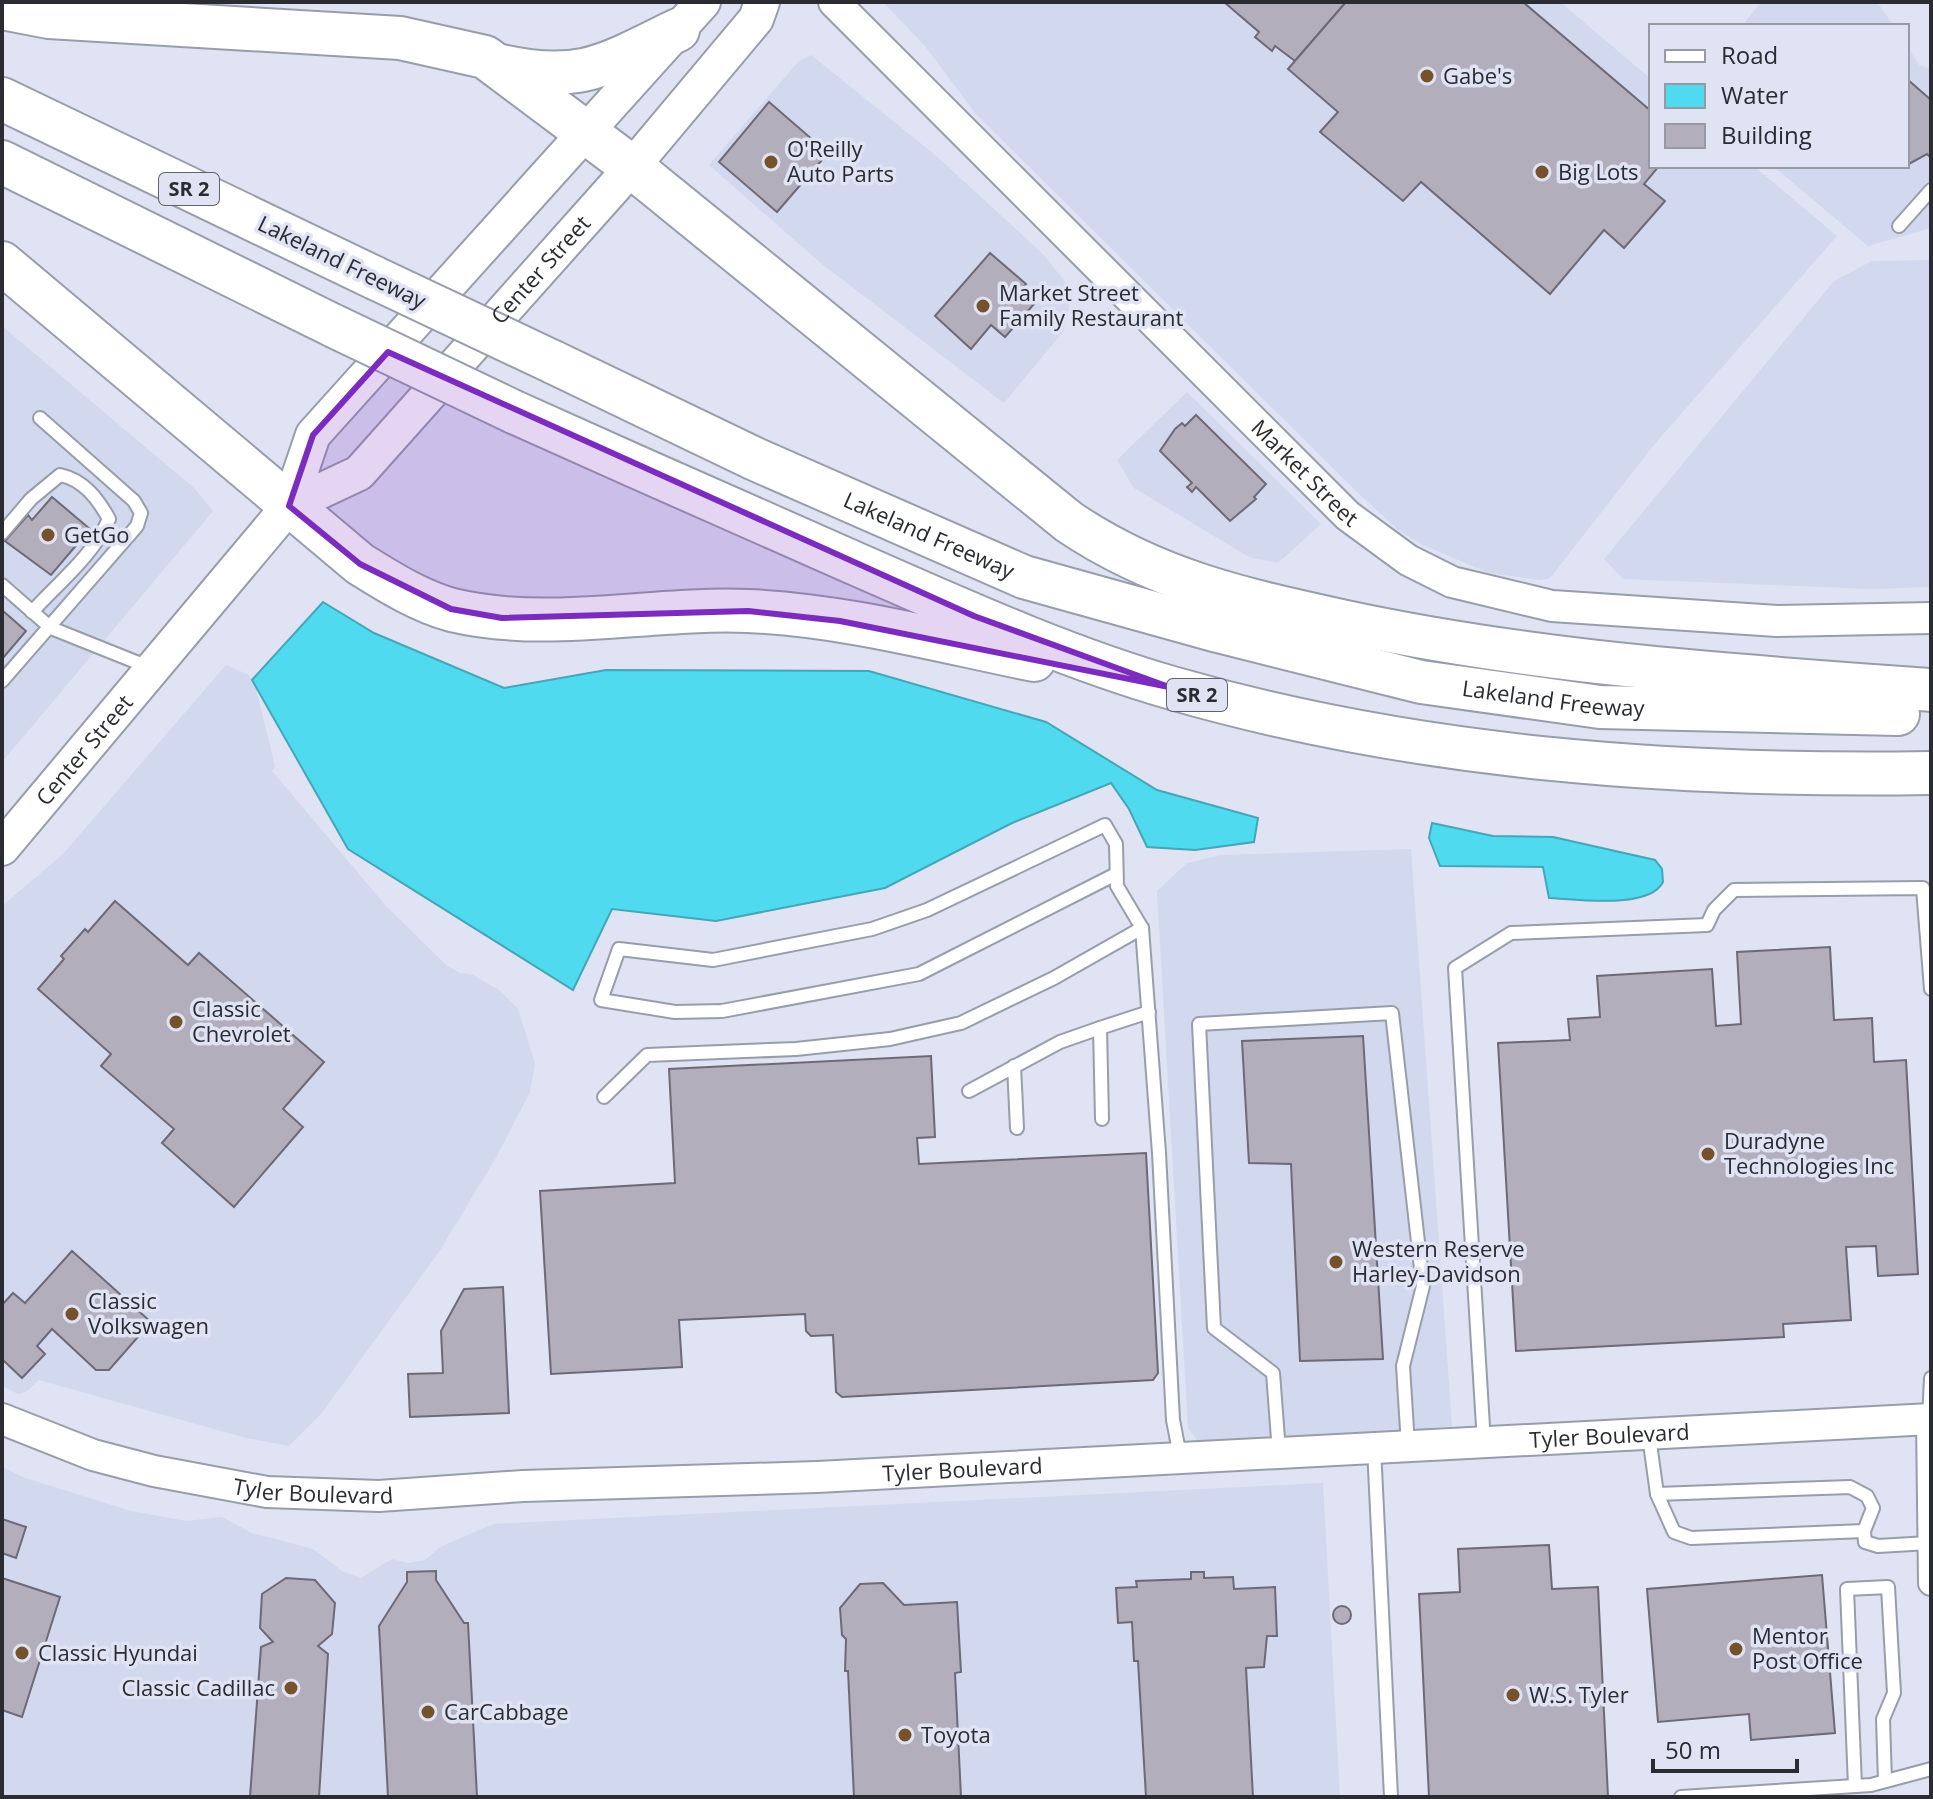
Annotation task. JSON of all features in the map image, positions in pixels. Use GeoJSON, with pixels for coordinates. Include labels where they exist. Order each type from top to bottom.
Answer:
{"type":"FeatureCollection","features":[{"type":"Feature","properties":{"kind":"highway"},"geometry":{"type":"LineString","coordinates":[[2,8],[49,17],[400,38],[467,51],[498,65],[541,75],[575,73],[623,57],[691,16]]}},
{"type":"Feature","properties":{"kind":"highway"},"geometry":{"type":"LineString","coordinates":[[498,65],[632,167],[1069,522],[1146,568],[1246,600],[1432,640],[1658,670],[1931,690]]}},
{"type":"Feature","properties":{"kind":"highway","name":"Lakeland Freeway"},"geometry":{"type":"LineString","coordinates":[[2,99],[755,459],[1024,577],[1218,631],[1421,682],[1600,707],[1931,713]]}},
{"type":"Feature","properties":{"kind":"highway","name":"SR 2"},"geometry":{"type":"LineString","coordinates":[[2,162],[514,412],[974,616],[1169,687],[1279,716],[1384,737],[1546,759],[1818,775],[1931,773]]}},
{"type":"Feature","properties":{"kind":"highway"},"geometry":{"type":"LineString","coordinates":[[2,263],[360,564],[404,591],[451,609],[502,618],[748,611],[840,621],[1169,687]]}},
{"type":"Feature","properties":{"kind":"main road","name":"Center Street"},"geometry":{"type":"LineString","coordinates":[[289,506],[359,473],[632,167],[756,19],[762,2]]}},
{"type":"Feature","properties":{"kind":"main road","name":"Center Street"},"geometry":{"type":"LineString","coordinates":[[2,848],[289,506],[313,435],[691,16]]}},
{"type":"Feature","properties":{"kind":"street","name":"Market Street"},"geometry":{"type":"LineString","coordinates":[[834,2],[1348,516],[1408,560],[1452,582],[1552,606],[1777,621],[1931,618]]}},
{"type":"Feature","properties":{"kind":"street","name":"Tyler Boulevard"},"geometry":{"type":"LineString","coordinates":[[2,1419],[93,1455],[154,1471],[247,1489],[379,1496],[523,1486],[817,1477],[1180,1456],[1649,1436],[1930,1419]]}},
{"type":"Feature","properties":{"kind":"street"},"geometry":{"type":"LineString","coordinates":[[1930,1419],[1931,1580]]}},
{"type":"Feature","properties":{"kind":"lane"},"geometry":{"type":"LineString","coordinates":[[1899,226],[1931,190]]}},
{"type":"Feature","properties":{"kind":"lane"},"geometry":{"type":"LineString","coordinates":[[2,681],[137,526],[141,513],[134,501],[40,418]]}},
{"type":"Feature","properties":{"kind":"lane"},"geometry":{"type":"LineString","coordinates":[[2,533],[31,499],[60,475],[70,477],[98,499],[109,519],[95,543],[32,612]]}},
{"type":"Feature","properties":{"kind":"lane"},"geometry":{"type":"LineString","coordinates":[[2,585],[51,628],[153,669]]}},
{"type":"Feature","properties":{"kind":"lane"},"geometry":{"type":"LineString","coordinates":[[1116,874],[919,974],[722,1011],[675,1012],[601,1000],[619,949],[713,960],[872,929],[927,910],[1105,825],[1116,844],[1117,886],[1142,928],[1173,1420],[1180,1456]]}},
{"type":"Feature","properties":{"kind":"lane"},"geometry":{"type":"LineString","coordinates":[[1484,1443],[1455,968],[1511,933],[1707,925],[1714,910],[1734,890],[1923,888],[1931,989]]}},
{"type":"Feature","properties":{"kind":"lane"},"geometry":{"type":"LineString","coordinates":[[604,1097],[647,1055],[796,1049],[890,1039],[961,1023],[1054,978],[1142,928]]}},
{"type":"Feature","properties":{"kind":"lane"},"geometry":{"type":"LineString","coordinates":[[969,1091],[1060,1042],[1149,1012]]}},
{"type":"Feature","properties":{"kind":"lane"},"geometry":{"type":"LineString","coordinates":[[1279,1452],[1273,1373],[1214,1328],[1199,1024],[1392,1013],[1423,1286],[1403,1366],[1408,1446]]}},
{"type":"Feature","properties":{"kind":"lane"},"geometry":{"type":"LineString","coordinates":[[1100,1028],[1102,1119]]}},
{"type":"Feature","properties":{"kind":"lane"},"geometry":{"type":"LineString","coordinates":[[1014,1066],[1017,1128]]}},
{"type":"Feature","properties":{"kind":"lane"},"geometry":{"type":"LineString","coordinates":[[1930,1419],[1931,1378]]}},
{"type":"Feature","properties":{"kind":"lane"},"geometry":{"type":"LineString","coordinates":[[1649,1436],[1657,1494],[1674,1532],[1691,1538],[1864,1531]]}},
{"type":"Feature","properties":{"kind":"lane"},"geometry":{"type":"LineString","coordinates":[[1374,1448],[1391,1797]]}},
{"type":"Feature","properties":{"kind":"lane"},"geometry":{"type":"LineString","coordinates":[[1657,1494],[1850,1487],[1867,1496],[1873,1508],[1864,1531],[1865,1542],[1878,1546],[1929,1543]]}},
{"type":"Feature","properties":{"kind":"lane"},"geometry":{"type":"LineString","coordinates":[[1855,1786],[1847,1589],[1888,1587],[1894,1693],[1883,1719],[1885,1781]]}},
{"type":"Feature","properties":{"kind":"lane"},"geometry":{"type":"LineString","coordinates":[[1681,1797],[1855,1786],[1873,1791],[1885,1781],[1931,1769]]}},
{"type":"Feature","properties":{"kind":"highlighted area"},"geometry":{"type":"Polygon","coordinates":[[[388,352],[974,616],[1169,687],[840,621],[748,611],[502,618],[451,609],[360,564],[289,506],[313,435],[388,352]]]}},
{"type":"Feature","properties":{"kind":"shaded area"},"geometry":{"type":"Polygon","coordinates":[[[883,2],[1560,2],[1649,77],[1649,168],[1756,168],[1837,236],[1653,446],[1550,578],[1540,580],[1489,573],[1423,545],[1398,530],[1357,492],[976,114],[925,46],[883,2]]]}},
{"type":"Feature","properties":{"kind":"shaded area"},"geometry":{"type":"Polygon","coordinates":[[[1761,2],[1877,2],[1893,24],[1744,24],[1761,2]]]}},
{"type":"Feature","properties":{"kind":"shaded area"},"geometry":{"type":"Polygon","coordinates":[[[1909,49],[1919,65],[1931,69],[1931,228],[1868,246],[1775,168],[1909,168],[1909,49]]]}},
{"type":"Feature","properties":{"kind":"shaded area"},"geometry":{"type":"Polygon","coordinates":[[[811,55],[934,154],[1043,254],[1073,292],[1063,332],[1004,403],[822,264],[709,165],[798,62],[811,55]]]}},
{"type":"Feature","properties":{"kind":"shaded area"},"geometry":{"type":"Polygon","coordinates":[[[1931,260],[1931,587],[1872,589],[1623,579],[1604,559],[1834,281],[1872,261],[1931,260]]]}},
{"type":"Feature","properties":{"kind":"shaded area"},"geometry":{"type":"Polygon","coordinates":[[[2,326],[195,489],[213,511],[2,762],[2,326]]]}},
{"type":"Feature","properties":{"kind":"shaded area"},"geometry":{"type":"Polygon","coordinates":[[[1187,392],[1321,524],[1278,563],[1249,557],[1134,488],[1117,460],[1187,392]]]}},
{"type":"Feature","properties":{"kind":"shaded area"},"geometry":{"type":"Polygon","coordinates":[[[226,665],[249,675],[256,689],[275,766],[272,771],[386,906],[446,965],[460,973],[473,975],[499,990],[518,1009],[535,1063],[530,1092],[497,1156],[439,1252],[321,1414],[289,1446],[246,1438],[39,1380],[26,1392],[18,1394],[2,1386],[2,906],[63,854],[226,665]]]}},
{"type":"Feature","properties":{"kind":"shaded area"},"geometry":{"type":"Polygon","coordinates":[[[1411,849],[1452,1426],[1298,1440],[1199,1443],[1188,1428],[1157,891],[1187,863],[1221,855],[1411,849]]]}},
{"type":"Feature","properties":{"kind":"shaded area"},"geometry":{"type":"Polygon","coordinates":[[[2,1467],[25,1478],[131,1511],[186,1521],[222,1517],[252,1533],[313,1549],[342,1571],[361,1578],[392,1559],[409,1563],[425,1560],[440,1547],[493,1524],[1323,1483],[1340,1797],[2,1797],[2,1467]]]}},
{"type":"Feature","properties":{"kind":"water"},"geometry":{"type":"Polygon","coordinates":[[[323,602],[374,633],[504,688],[606,670],[869,671],[1046,722],[1157,790],[1258,818],[1254,842],[1195,850],[1147,847],[1129,809],[1111,783],[1012,823],[885,888],[716,921],[612,909],[573,990],[348,849],[252,680],[323,602]]]}},
{"type":"Feature","properties":{"kind":"water"},"geometry":{"type":"Polygon","coordinates":[[[1432,823],[1493,836],[1553,837],[1655,860],[1662,869],[1663,882],[1655,891],[1628,900],[1549,898],[1543,867],[1440,866],[1429,838],[1432,823]]]}},
{"type":"Feature","properties":{"kind":"building"},"geometry":{"type":"Polygon","coordinates":[[[1224,2],[1346,2],[1295,61],[1275,46],[1272,51],[1255,37],[1259,32],[1224,2]]]}},
{"type":"Feature","properties":{"kind":"building"},"geometry":{"type":"Polygon","coordinates":[[[1346,2],[1523,2],[1649,109],[1649,168],[1657,168],[1644,184],[1665,201],[1624,248],[1604,230],[1550,294],[1421,182],[1403,201],[1320,132],[1338,112],[1288,69],[1346,2]]]}},
{"type":"Feature","properties":{"kind":"building"},"geometry":{"type":"Polygon","coordinates":[[[1909,81],[1931,100],[1931,158],[1927,154],[1909,164],[1909,81]]]}},
{"type":"Feature","properties":{"kind":"building"},"geometry":{"type":"Polygon","coordinates":[[[769,102],[828,153],[777,212],[719,162],[769,102]]]}},
{"type":"Feature","properties":{"kind":"building"},"geometry":{"type":"Polygon","coordinates":[[[990,253],[1026,284],[1019,291],[1034,304],[1005,337],[991,325],[971,349],[935,316],[990,253]]]}},
{"type":"Feature","properties":{"kind":"building"},"geometry":{"type":"Polygon","coordinates":[[[1196,415],[1266,484],[1254,497],[1256,499],[1230,521],[1196,487],[1192,492],[1187,487],[1192,483],[1160,451],[1175,429],[1182,423],[1185,426],[1196,415]]]}},
{"type":"Feature","properties":{"kind":"building","name":"GetGo"},"geometry":{"type":"Polygon","coordinates":[[[52,497],[90,529],[51,575],[5,541],[28,515],[32,520],[52,497]]]}},
{"type":"Feature","properties":{"kind":"building"},"geometry":{"type":"Polygon","coordinates":[[[2,610],[26,631],[3,658],[2,657],[2,610]]]}},
{"type":"Feature","properties":{"kind":"building","name":"Classic Chevrolet"},"geometry":{"type":"Polygon","coordinates":[[[115,901],[188,965],[199,953],[324,1062],[283,1109],[303,1127],[234,1207],[162,1143],[174,1129],[101,1066],[111,1054],[38,989],[64,959],[61,956],[85,929],[88,932],[115,901]]]}},
{"type":"Feature","properties":{"kind":"building","name":"Duradyne Technologies Inc"},"geometry":{"type":"Polygon","coordinates":[[[1830,947],[1834,1020],[1872,1018],[1874,1062],[1906,1060],[1918,1274],[1878,1276],[1876,1246],[1846,1247],[1851,1320],[1783,1324],[1784,1337],[1516,1351],[1498,1043],[1570,1040],[1568,1019],[1600,1017],[1597,976],[1712,969],[1716,1026],[1741,1024],[1737,952],[1830,947]]]}},
{"type":"Feature","properties":{"kind":"building","name":"Western Reserve Harley-Davidson"},"geometry":{"type":"Polygon","coordinates":[[[1363,1036],[1383,1359],[1300,1361],[1291,1164],[1249,1163],[1242,1041],[1363,1036]]]}},
{"type":"Feature","properties":{"kind":"building"},"geometry":{"type":"Polygon","coordinates":[[[931,1056],[935,1137],[917,1138],[919,1164],[1146,1153],[1158,1373],[1153,1380],[842,1397],[836,1392],[833,1335],[811,1336],[806,1331],[805,1314],[679,1320],[682,1367],[551,1374],[540,1191],[675,1183],[669,1069],[931,1056]]]}},
{"type":"Feature","properties":{"kind":"building","name":"Classic Volkswagen"},"geometry":{"type":"Polygon","coordinates":[[[72,1251],[151,1322],[109,1370],[96,1370],[52,1329],[37,1346],[45,1354],[22,1378],[2,1359],[2,1305],[13,1293],[25,1303],[72,1251]]]}},
{"type":"Feature","properties":{"kind":"building"},"geometry":{"type":"Polygon","coordinates":[[[503,1287],[509,1413],[410,1417],[408,1374],[443,1373],[441,1331],[464,1289],[503,1287]]]}},
{"type":"Feature","properties":{"kind":"building"},"geometry":{"type":"Polygon","coordinates":[[[2,1519],[26,1527],[16,1558],[2,1553],[2,1519]]]}},
{"type":"Feature","properties":{"kind":"building","name":"W.S. Tyler"},"geometry":{"type":"Polygon","coordinates":[[[1549,1545],[1552,1589],[1598,1587],[1608,1797],[1429,1797],[1419,1594],[1460,1592],[1458,1549],[1549,1545]]]}},
{"type":"Feature","properties":{"kind":"building","name":"CarCabbage"},"geometry":{"type":"Polygon","coordinates":[[[436,1571],[436,1580],[464,1623],[468,1623],[477,1797],[388,1797],[379,1626],[407,1582],[407,1572],[436,1571]]]}},
{"type":"Feature","properties":{"kind":"building"},"geometry":{"type":"Polygon","coordinates":[[[1191,1572],[1204,1572],[1204,1578],[1233,1577],[1234,1589],[1275,1587],[1277,1636],[1267,1636],[1264,1667],[1246,1668],[1253,1797],[1146,1797],[1138,1661],[1134,1661],[1132,1622],[1118,1623],[1116,1588],[1137,1587],[1136,1581],[1191,1579],[1191,1572]]]}},
{"type":"Feature","properties":{"kind":"building"},"geometry":{"type":"Polygon","coordinates":[[[1822,1575],[1835,1733],[1751,1740],[1749,1714],[1658,1722],[1647,1589],[1822,1575]]]}},
{"type":"Feature","properties":{"kind":"building","name":"Classic Hyundai"},"geometry":{"type":"Polygon","coordinates":[[[2,1578],[60,1597],[22,1717],[2,1710],[2,1578]]]}},
{"type":"Feature","properties":{"kind":"building","name":"Classic Cadillac"},"geometry":{"type":"Polygon","coordinates":[[[286,1578],[315,1580],[335,1603],[332,1634],[318,1646],[328,1654],[319,1797],[250,1797],[261,1647],[273,1642],[260,1628],[262,1594],[286,1578]]]}},
{"type":"Feature","properties":{"kind":"building","name":"Toyota"},"geometry":{"type":"Polygon","coordinates":[[[883,1583],[904,1605],[957,1602],[961,1672],[955,1673],[961,1797],[854,1797],[848,1671],[845,1671],[846,1639],[842,1635],[840,1608],[860,1584],[883,1583]]]}},
{"type":"Feature","properties":{"kind":"building"},"geometry":{"type":"Polygon","coordinates":[[[1342,1606],[1351,1615],[1342,1624],[1333,1615],[1342,1606]]]}},
{"type":"Feature","properties":{"kind":"place","name":"Gabe's"},"geometry":{"type":"Point","coordinates":[1427,76]}},
{"type":"Feature","properties":{"kind":"place","name":"O'Reilly Auto Parts"},"geometry":{"type":"Point","coordinates":[771,162]}},
{"type":"Feature","properties":{"kind":"place","name":"Big Lots"},"geometry":{"type":"Point","coordinates":[1542,172]}},
{"type":"Feature","properties":{"kind":"place","name":"Market Street Family Restaurant"},"geometry":{"type":"Point","coordinates":[983,306]}},
{"type":"Feature","properties":{"kind":"place","name":"GetGo"},"geometry":{"type":"Point","coordinates":[48,535]}},
{"type":"Feature","properties":{"kind":"place","name":"Classic Chevrolet"},"geometry":{"type":"Point","coordinates":[176,1022]}},
{"type":"Feature","properties":{"kind":"place","name":"Duradyne Technologies Inc"},"geometry":{"type":"Point","coordinates":[1708,1154]}},
{"type":"Feature","properties":{"kind":"place","name":"Western Reserve Harley-Davidson"},"geometry":{"type":"Point","coordinates":[1336,1262]}},
{"type":"Feature","properties":{"kind":"place","name":"Classic Volkswagen"},"geometry":{"type":"Point","coordinates":[72,1314]}},
{"type":"Feature","properties":{"kind":"place","name":"Mentor Post Office"},"geometry":{"type":"Point","coordinates":[1736,1649]}},
{"type":"Feature","properties":{"kind":"place","name":"Classic Hyundai"},"geometry":{"type":"Point","coordinates":[22,1653]}},
{"type":"Feature","properties":{"kind":"place","name":"Classic Cadillac"},"geometry":{"type":"Point","coordinates":[291,1688]}},
{"type":"Feature","properties":{"kind":"place","name":"W.S. Tyler"},"geometry":{"type":"Point","coordinates":[1513,1695]}},
{"type":"Feature","properties":{"kind":"place","name":"CarCabbage"},"geometry":{"type":"Point","coordinates":[428,1712]}},
{"type":"Feature","properties":{"kind":"place","name":"Toyota"},"geometry":{"type":"Point","coordinates":[905,1735]}}]}
